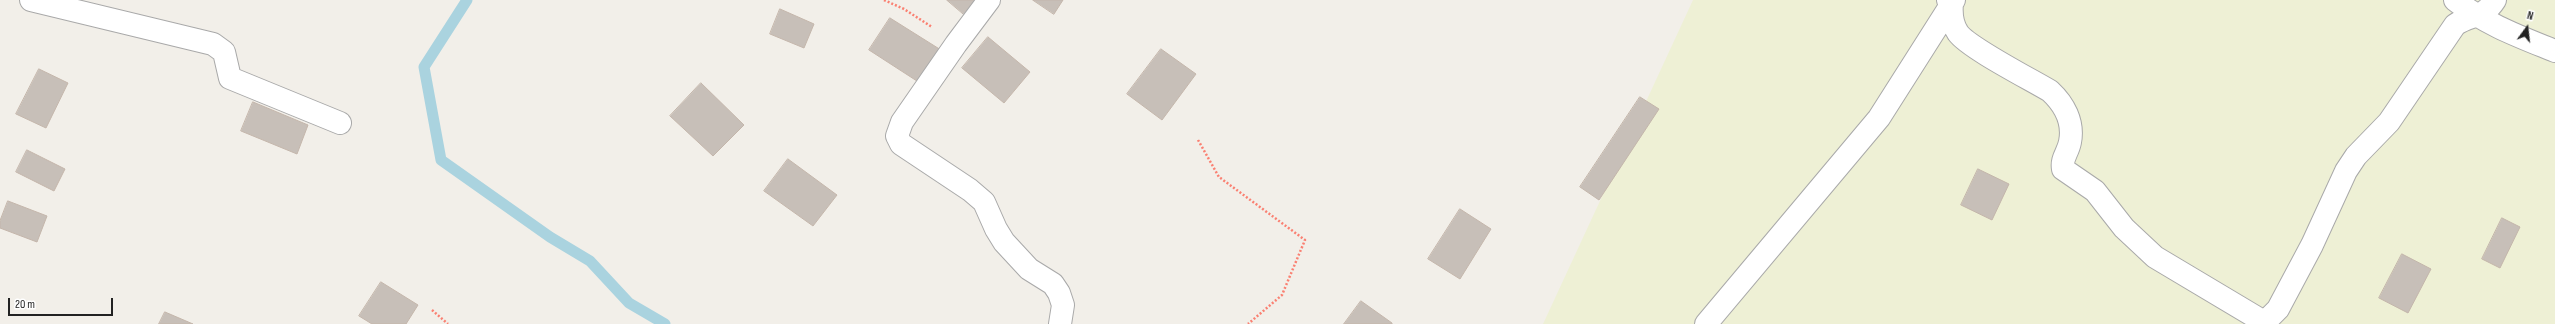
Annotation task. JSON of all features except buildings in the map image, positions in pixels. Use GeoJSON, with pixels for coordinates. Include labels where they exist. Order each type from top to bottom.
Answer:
{"type":"FeatureCollection","features":[{"type":"Feature","properties":{"kind":"street"},"geometry":{"type":"LineString","coordinates":[[31,0],[213,44],[224,52],[230,78],[340,123]]}},
{"type":"Feature","properties":{"kind":"street"},"geometry":{"type":"LineString","coordinates":[[989,0],[956,44],[902,122],[897,136],[901,144],[970,190],[984,202],[1004,242],[1029,269],[1053,284],[1060,293],[1064,305],[1060,324]]}},
{"type":"Feature","properties":{"kind":"street"},"geometry":{"type":"LineString","coordinates":[[2455,0],[2477,17],[2501,30],[2555,51]]}},
{"type":"Feature","properties":{"kind":"street"},"geometry":{"type":"LineString","coordinates":[[1951,1],[1950,14],[1957,31],[1963,38],[2050,91],[2060,101],[2066,110],[2070,127],[2070,143],[2062,162],[2063,169],[2095,191],[2124,228],[2156,257],[2264,323],[2278,309],[2312,244],[2346,171],[2356,156],[2389,122],[2455,25],[2462,20],[2477,17],[2489,10],[2495,0]]}},
{"type":"Feature","properties":{"kind":"street"},"geometry":{"type":"LineString","coordinates":[[1706,324],[1879,118],[1951,1]]}},
{"type":"Feature","properties":{"kind":"path"},"geometry":{"type":"LineString","coordinates":[[884,0],[904,9],[956,44]]}},
{"type":"Feature","properties":{"kind":"path"},"geometry":{"type":"LineString","coordinates":[[1198,140],[1219,177],[1305,240],[1282,295],[1248,324]]}},
{"type":"Feature","properties":{"kind":"path"},"geometry":{"type":"LineString","coordinates":[[432,310],[448,324]]}},
{"type":"Feature","properties":{"kind":"green space"},"geometry":{"type":"Polygon","coordinates":[[[1693,0],[2555,0],[2555,324],[1543,324],[1693,0]]]}},
{"type":"Feature","properties":{"kind":"waterway"},"geometry":{"type":"LineString","coordinates":[[467,0],[424,67],[441,160],[550,237],[590,261],[629,303],[665,324]]}}]}
